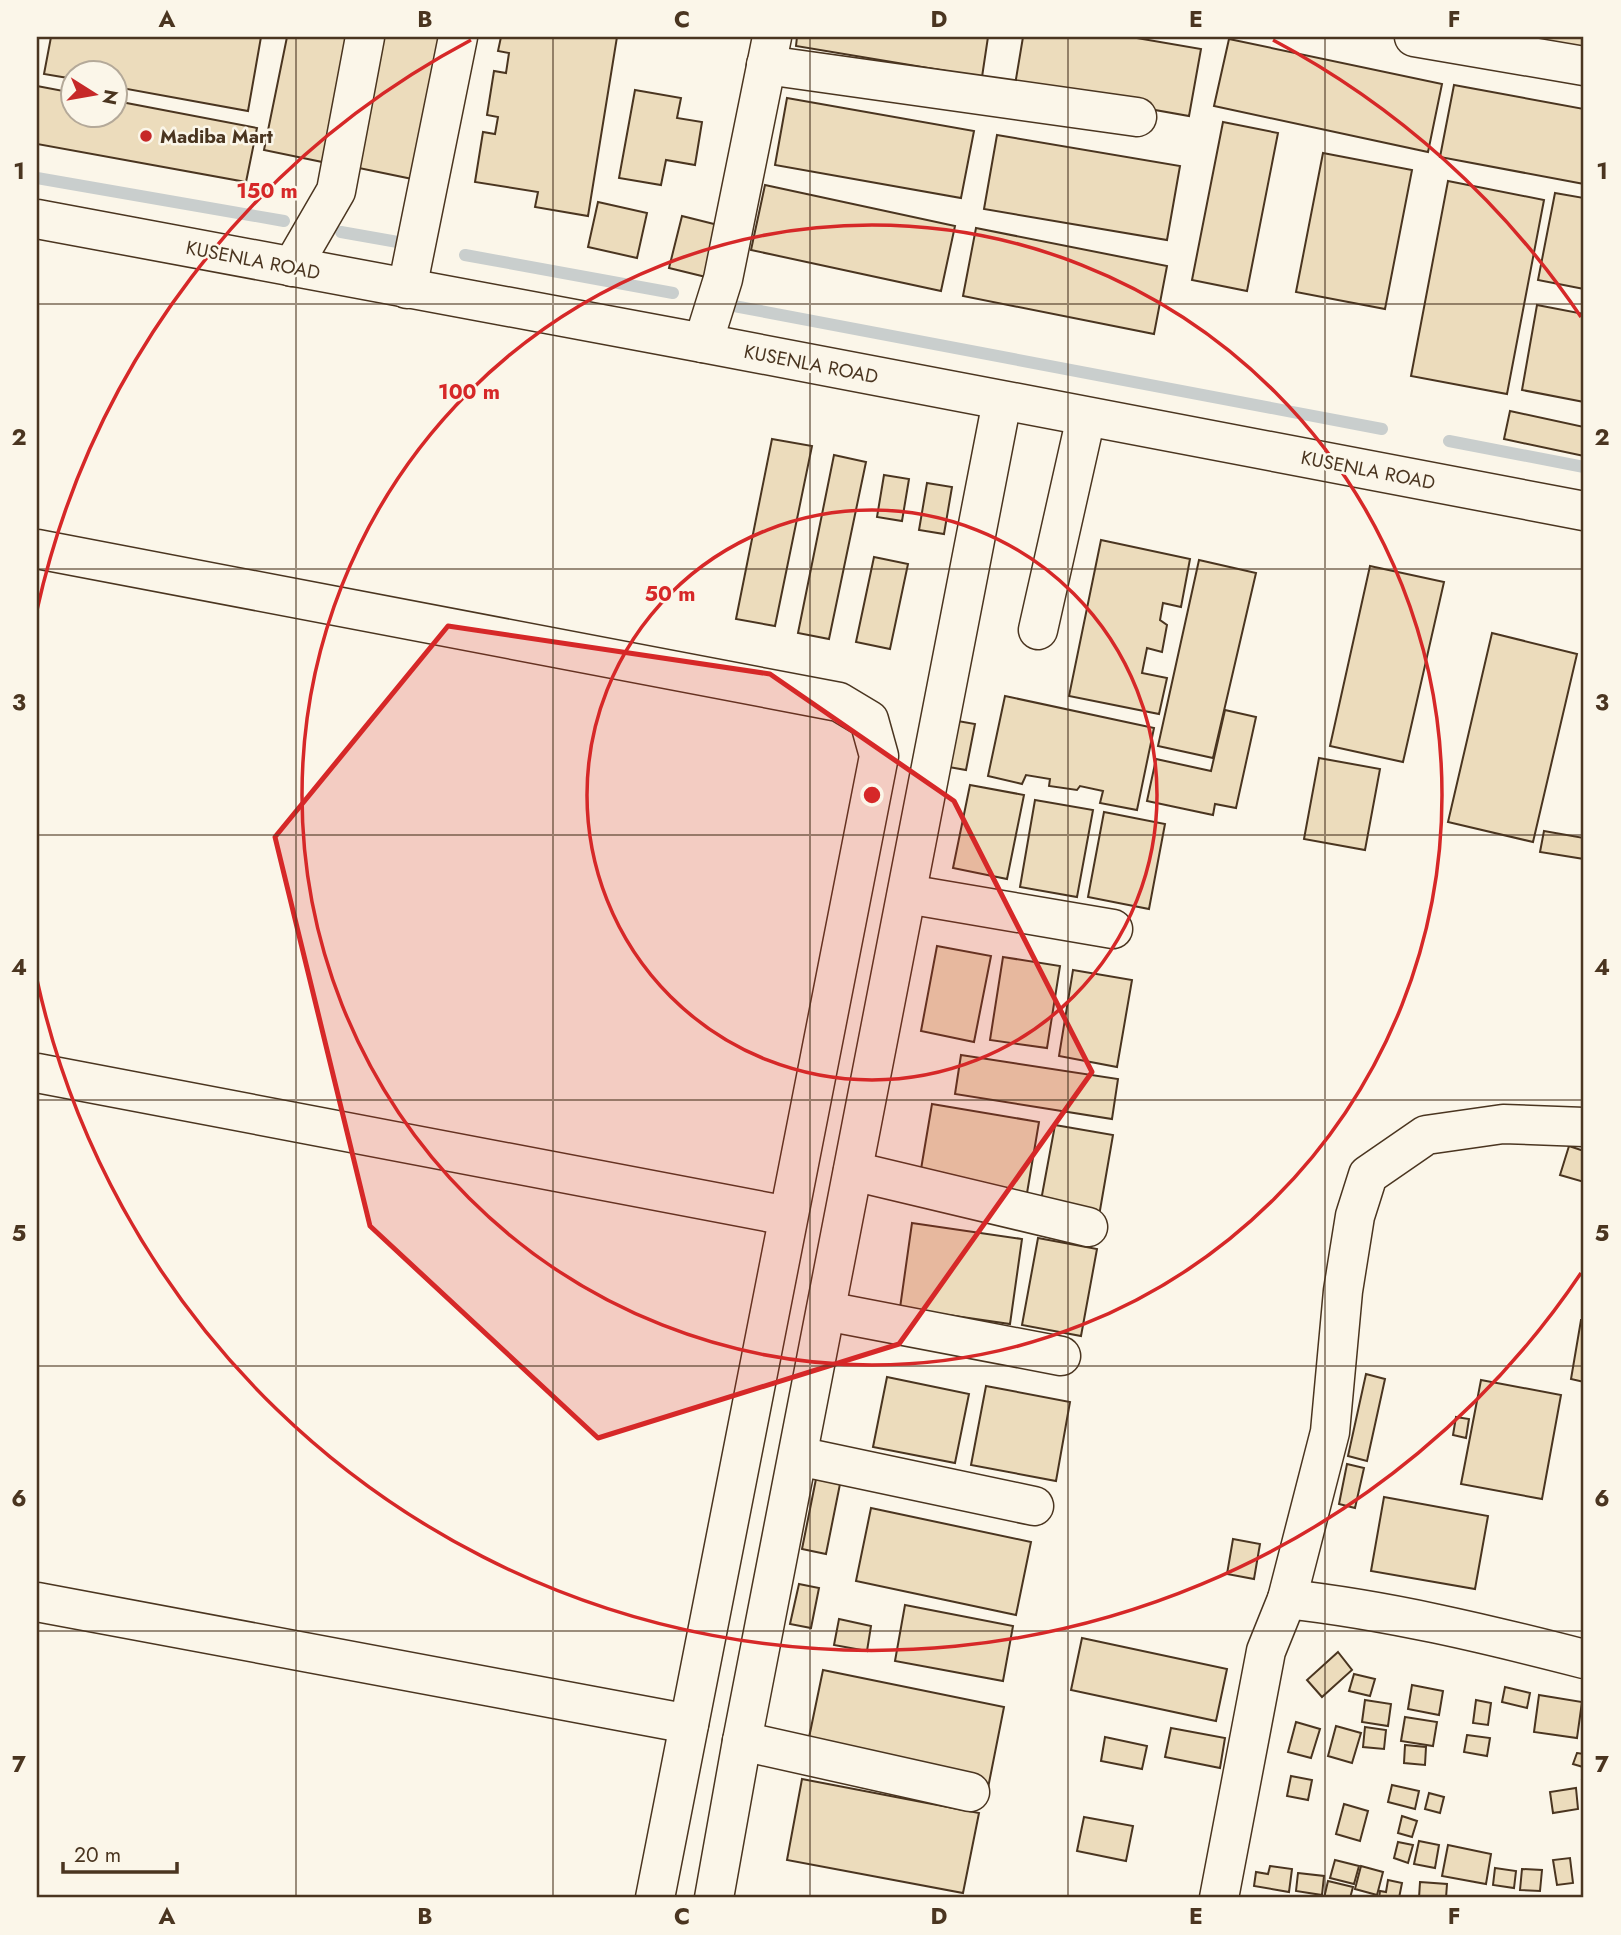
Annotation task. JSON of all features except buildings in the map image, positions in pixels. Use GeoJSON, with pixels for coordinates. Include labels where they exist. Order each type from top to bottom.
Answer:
{"type":"FeatureCollection","features":[{"type":"Feature","properties":{"kind":"street"},"geometry":{"type":"LineString","coordinates":[[292,267],[336,191],[365,37]]}},
{"type":"Feature","properties":{"kind":"street"},"geometry":{"type":"LineString","coordinates":[[407,289],[458,37]]}},
{"type":"Feature","properties":{"kind":"street"},"geometry":{"type":"LineString","coordinates":[[1414,37],[1460,41],[1584,66]]}},
{"type":"Feature","properties":{"kind":"street"},"geometry":{"type":"LineString","coordinates":[[703,343],[723,279],[769,51],[1137,117]]}},
{"type":"Feature","properties":{"kind":"street","name":"KUSENLA ROAD"},"geometry":{"type":"LineString","coordinates":[[37,219],[1584,511]]}},
{"type":"Feature","properties":{"kind":"street"},"geometry":{"type":"LineString","coordinates":[[714,1898],[742,1741],[1002,401]]}},
{"type":"Feature","properties":{"kind":"street"},"geometry":{"type":"LineString","coordinates":[[1038,631],[1086,417]]}},
{"type":"Feature","properties":{"kind":"street"},"geometry":{"type":"LineString","coordinates":[[37,549],[839,702],[869,720],[879,756],[655,1898]]}},
{"type":"Feature","properties":{"kind":"street"},"geometry":{"type":"LineString","coordinates":[[907,894],[1114,929]]}},
{"type":"Feature","properties":{"kind":"street"},"geometry":{"type":"LineString","coordinates":[[37,1073],[788,1216]]}},
{"type":"Feature","properties":{"kind":"street"},"geometry":{"type":"LineString","coordinates":[[1219,1898],[1266,1651],[1287,1599],[1330,1432],[1343,1291],[1355,1216],[1368,1175],[1426,1135],[1503,1124],[1584,1127]]}},
{"type":"Feature","properties":{"kind":"street"},"geometry":{"type":"LineString","coordinates":[[853,1171],[1088,1227]]}},
{"type":"Feature","properties":{"kind":"street"},"geometry":{"type":"LineString","coordinates":[[826,1311],[1061,1356]]}},
{"type":"Feature","properties":{"kind":"street"},"geometry":{"type":"LineString","coordinates":[[798,1456],[1034,1506]]}},
{"type":"Feature","properties":{"kind":"street"},"geometry":{"type":"LineString","coordinates":[[1287,1599],[1334,1604],[1502,1638],[1584,1659]]}},
{"type":"Feature","properties":{"kind":"street"},"geometry":{"type":"LineString","coordinates":[[37,1602],[689,1724]]}},
{"type":"Feature","properties":{"kind":"street"},"geometry":{"type":"LineString","coordinates":[[742,1741],[970,1792]]}},
{"type":"Feature","properties":{"kind":"highlighted area"},"geometry":{"type":"Polygon","coordinates":[[[448,626],[770,674],[954,801],[1092,1072],[899,1344],[598,1438],[370,1226],[275,837],[448,626]]]}},
{"type":"Feature","properties":{"kind":"waterway"},"geometry":{"type":"LineString","coordinates":[[37,178],[284,221]]}},
{"type":"Feature","properties":{"kind":"waterway"},"geometry":{"type":"LineString","coordinates":[[341,232],[409,244]]}},
{"type":"Feature","properties":{"kind":"waterway"},"geometry":{"type":"LineString","coordinates":[[465,255],[673,293]]}},
{"type":"Feature","properties":{"kind":"waterway"},"geometry":{"type":"LineString","coordinates":[[718,303],[1382,429]]}},
{"type":"Feature","properties":{"kind":"waterway"},"geometry":{"type":"LineString","coordinates":[[1449,441],[1584,467]]}},
{"type":"Feature","properties":{"kind":"place","name":"Madiba Mart"},"geometry":{"type":"Point","coordinates":[146,136]}}]}
